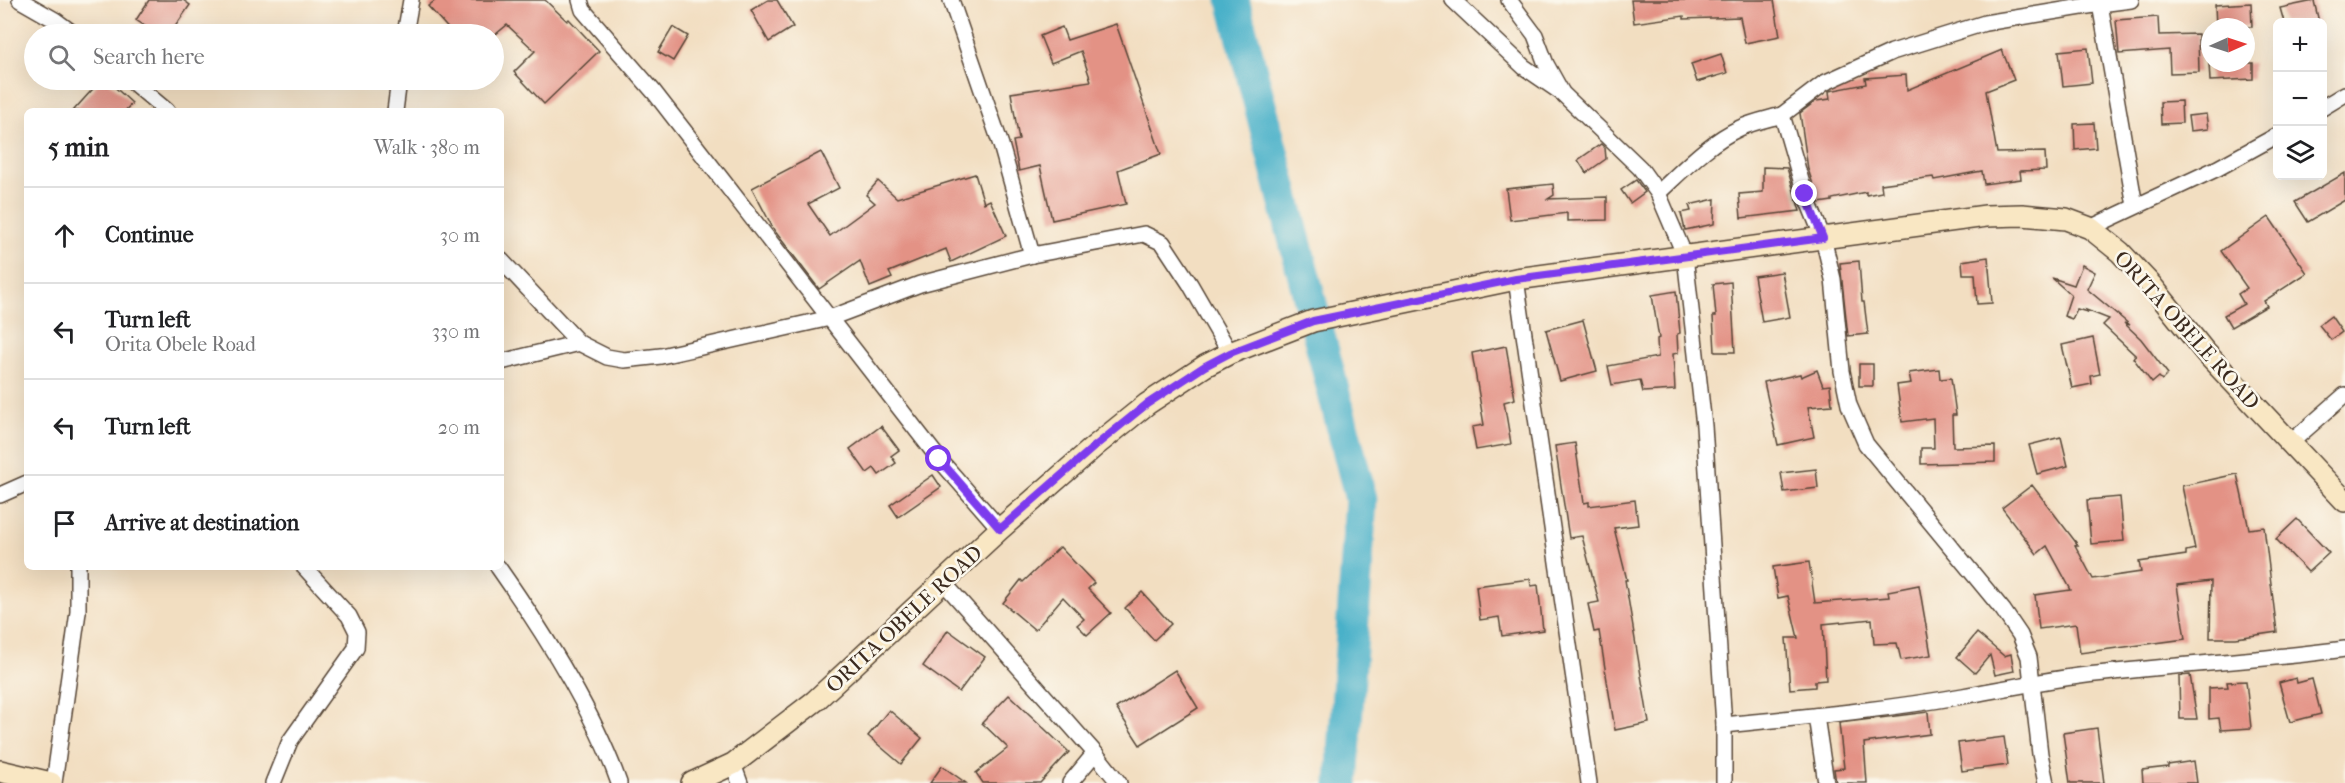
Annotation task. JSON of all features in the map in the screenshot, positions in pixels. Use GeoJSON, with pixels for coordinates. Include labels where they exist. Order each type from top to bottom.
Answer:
{"type":"FeatureCollection","features":[{"type":"Feature","properties":{"kind":"main road","name":"ORITA OBELE ROAD"},"geometry":{"type":"LineString","coordinates":[[692,783],[737,774],[944,584],[1000,529],[1095,446],[1147,404],[1205,366],[1230,353],[1313,321],[1516,279],[1940,221],[2022,214],[2066,219],[2090,228],[2120,252],[2152,286],[2205,352],[2345,501]]}},
{"type":"Feature","properties":{"kind":"main road"},"geometry":{"type":"LineString","coordinates":[[0,771],[52,783]]}},
{"type":"Feature","properties":{"kind":"street"},"geometry":{"type":"LineString","coordinates":[[20,0],[60,24]]}},
{"type":"Feature","properties":{"kind":"street"},"geometry":{"type":"LineString","coordinates":[[407,24],[411,0]]}},
{"type":"Feature","properties":{"kind":"street"},"geometry":{"type":"LineString","coordinates":[[580,0],[588,16],[661,101],[939,459],[1000,529]]}},
{"type":"Feature","properties":{"kind":"street"},"geometry":{"type":"LineString","coordinates":[[951,0],[1001,145],[1032,255]]}},
{"type":"Feature","properties":{"kind":"street"},"geometry":{"type":"LineString","coordinates":[[1453,0],[1524,67],[1562,93],[1640,168],[1658,192],[1685,256],[1704,426],[1724,725],[1725,783]]}},
{"type":"Feature","properties":{"kind":"street"},"geometry":{"type":"LineString","coordinates":[[1509,0],[1534,35],[1546,64],[1562,93]]}},
{"type":"Feature","properties":{"kind":"street"},"geometry":{"type":"LineString","coordinates":[[1658,192],[1703,152],[1725,136],[1741,127],[1782,116],[1824,83],[1892,52],[1985,23],[2132,0]]}},
{"type":"Feature","properties":{"kind":"street"},"geometry":{"type":"LineString","coordinates":[[2100,4],[2134,206]]}},
{"type":"Feature","properties":{"kind":"street"},"geometry":{"type":"LineString","coordinates":[[142,90],[163,108]]}},
{"type":"Feature","properties":{"kind":"street"},"geometry":{"type":"LineString","coordinates":[[395,108],[398,90]]}},
{"type":"Feature","properties":{"kind":"street"},"geometry":{"type":"LineString","coordinates":[[2327,105],[2345,94]]}},
{"type":"Feature","properties":{"kind":"street"},"geometry":{"type":"LineString","coordinates":[[1782,116],[1805,194],[1823,238],[1833,279],[1842,372],[1849,405],[1866,444],[2003,610],[2020,635],[2029,657],[2046,783]]}},
{"type":"Feature","properties":{"kind":"street"},"geometry":{"type":"LineString","coordinates":[[2090,228],[2218,168],[2273,137]]}},
{"type":"Feature","properties":{"kind":"street"},"geometry":{"type":"LineString","coordinates":[[504,263],[579,343],[607,357],[624,360],[661,356],[830,318],[920,284],[1032,255],[1144,234],[1162,243],[1190,284],[1230,353]]}},
{"type":"Feature","properties":{"kind":"street"},"geometry":{"type":"LineString","coordinates":[[1516,279],[1589,783]]}},
{"type":"Feature","properties":{"kind":"street"},"geometry":{"type":"LineString","coordinates":[[504,361],[579,343]]}},
{"type":"Feature","properties":{"kind":"street"},"geometry":{"type":"LineString","coordinates":[[2289,444],[2345,395]]}},
{"type":"Feature","properties":{"kind":"street"},"geometry":{"type":"LineString","coordinates":[[0,495],[24,484]]}},
{"type":"Feature","properties":{"kind":"street"},"geometry":{"type":"LineString","coordinates":[[52,783],[78,612],[78,570]]}},
{"type":"Feature","properties":{"kind":"street"},"geometry":{"type":"LineString","coordinates":[[273,783],[291,741],[356,648],[357,632],[350,616],[307,570]]}},
{"type":"Feature","properties":{"kind":"street"},"geometry":{"type":"LineString","coordinates":[[500,570],[567,676],[597,732],[619,783]]}},
{"type":"Feature","properties":{"kind":"street"},"geometry":{"type":"LineString","coordinates":[[944,584],[1119,783]]}},
{"type":"Feature","properties":{"kind":"street"},"geometry":{"type":"LineString","coordinates":[[1724,725],[1815,716],[1962,696],[2031,682],[2345,649]]}},
{"type":"Feature","properties":{"kind":"street"},"geometry":{"type":"LineString","coordinates":[[1815,716],[1826,783]]}},
{"type":"Feature","properties":{"kind":"street"},"geometry":{"type":"LineString","coordinates":[[1070,783],[1095,753]]}},
{"type":"Feature","properties":{"kind":"building"},"geometry":{"type":"Polygon","coordinates":[[[149,0],[183,0],[190,5],[177,24],[142,24],[136,20],[149,0]]]}},
{"type":"Feature","properties":{"kind":"building"},"geometry":{"type":"Polygon","coordinates":[[[436,0],[545,0],[567,21],[569,19],[599,51],[544,104],[514,72],[535,51],[507,25],[504,27],[504,24],[444,24],[428,6],[436,0]]]}},
{"type":"Feature","properties":{"kind":"building"},"geometry":{"type":"Polygon","coordinates":[[[768,0],[777,0],[793,27],[769,42],[751,10],[768,0]]]}},
{"type":"Feature","properties":{"kind":"building"},"geometry":{"type":"Polygon","coordinates":[[[1631,0],[1774,0],[1780,36],[1745,43],[1740,17],[1684,19],[1684,16],[1634,23],[1631,0]]]}},
{"type":"Feature","properties":{"kind":"building"},"geometry":{"type":"Polygon","coordinates":[[[2314,1],[2318,18],[2283,18],[2280,8],[2314,1]]]}},
{"type":"Feature","properties":{"kind":"building"},"geometry":{"type":"Polygon","coordinates":[[[2251,3],[2252,18],[2216,18],[2215,5],[2251,3]]]}},
{"type":"Feature","properties":{"kind":"building"},"geometry":{"type":"Polygon","coordinates":[[[2158,17],[2159,35],[2198,34],[2199,72],[2170,73],[2169,50],[2119,54],[2116,20],[2158,17]]]}},
{"type":"Feature","properties":{"kind":"building"},"geometry":{"type":"Polygon","coordinates":[[[1116,24],[1161,154],[1118,170],[1126,204],[1052,220],[1040,166],[1019,171],[1013,141],[1019,140],[1011,93],[1091,81],[1081,51],[1051,63],[1040,36],[1062,27],[1067,40],[1116,24]]]}},
{"type":"Feature","properties":{"kind":"building"},"geometry":{"type":"Polygon","coordinates":[[[673,27],[688,36],[673,61],[658,52],[673,27]]]}},
{"type":"Feature","properties":{"kind":"building"},"geometry":{"type":"Polygon","coordinates":[[[2088,48],[2092,83],[2063,86],[2059,51],[2088,48]]]}},
{"type":"Feature","properties":{"kind":"building"},"geometry":{"type":"Polygon","coordinates":[[[2002,50],[2014,80],[1986,91],[1997,153],[2045,152],[2046,170],[2020,171],[2021,179],[1984,184],[1982,171],[1934,180],[1933,177],[1881,184],[1882,192],[1866,195],[1866,192],[1819,203],[1808,169],[1800,113],[1816,101],[1830,99],[1829,91],[1866,84],[1865,78],[1906,75],[1907,90],[2002,50]]]}},
{"type":"Feature","properties":{"kind":"building"},"geometry":{"type":"Polygon","coordinates":[[[1721,54],[1727,73],[1697,82],[1691,64],[1721,54]]]}},
{"type":"Feature","properties":{"kind":"building"},"geometry":{"type":"Polygon","coordinates":[[[2210,72],[2253,72],[2253,79],[2210,81],[2210,72]]]}},
{"type":"Feature","properties":{"kind":"building"},"geometry":{"type":"Polygon","coordinates":[[[92,90],[118,90],[132,103],[128,108],[76,108],[92,90]]]}},
{"type":"Feature","properties":{"kind":"building"},"geometry":{"type":"Polygon","coordinates":[[[2181,101],[2182,123],[2161,124],[2160,102],[2181,101]]]}},
{"type":"Feature","properties":{"kind":"building"},"geometry":{"type":"Polygon","coordinates":[[[2206,114],[2208,129],[2190,131],[2188,116],[2206,114]]]}},
{"type":"Feature","properties":{"kind":"building"},"geometry":{"type":"Polygon","coordinates":[[[2094,123],[2096,148],[2075,150],[2074,124],[2094,123]]]}},
{"type":"Feature","properties":{"kind":"building"},"geometry":{"type":"Polygon","coordinates":[[[1601,144],[1605,148],[1606,159],[1586,173],[1578,160],[1601,144]]]}},
{"type":"Feature","properties":{"kind":"building"},"geometry":{"type":"Polygon","coordinates":[[[821,152],[839,188],[808,204],[830,236],[875,203],[866,195],[878,181],[897,198],[975,174],[984,203],[990,200],[1006,236],[951,262],[946,249],[889,272],[892,278],[870,287],[860,261],[819,289],[774,230],[752,188],[821,152]]]}},
{"type":"Feature","properties":{"kind":"building"},"geometry":{"type":"Polygon","coordinates":[[[1763,167],[1787,168],[1800,211],[1741,218],[1739,194],[1763,192],[1763,167]]]}},
{"type":"Feature","properties":{"kind":"building"},"geometry":{"type":"Polygon","coordinates":[[[2345,173],[2345,200],[2308,222],[2295,202],[2345,173]]]}},
{"type":"Feature","properties":{"kind":"building"},"geometry":{"type":"Polygon","coordinates":[[[1636,180],[1645,192],[1630,203],[1621,190],[1636,180]]]}},
{"type":"Feature","properties":{"kind":"building"},"geometry":{"type":"Polygon","coordinates":[[[1553,184],[1554,195],[1548,199],[1607,197],[1607,220],[1567,221],[1567,213],[1510,220],[1506,189],[1553,184]]]}},
{"type":"Feature","properties":{"kind":"building"},"geometry":{"type":"Polygon","coordinates":[[[1715,199],[1714,224],[1685,230],[1681,213],[1691,211],[1689,205],[1715,199]]]}},
{"type":"Feature","properties":{"kind":"building"},"geometry":{"type":"Polygon","coordinates":[[[2269,217],[2307,273],[2264,301],[2267,306],[2231,327],[2224,315],[2244,304],[2238,294],[2247,288],[2221,251],[2269,217]]]}},
{"type":"Feature","properties":{"kind":"building"},"geometry":{"type":"Polygon","coordinates":[[[1988,257],[1992,303],[1977,304],[1975,274],[1963,274],[1962,261],[1988,257]]]}},
{"type":"Feature","properties":{"kind":"building"},"geometry":{"type":"Polygon","coordinates":[[[1859,261],[1862,302],[1864,302],[1868,334],[1848,336],[1840,263],[1859,261]]]}},
{"type":"Feature","properties":{"kind":"building"},"geometry":{"type":"Polygon","coordinates":[[[2082,265],[2095,272],[2087,289],[2130,325],[2124,323],[2141,339],[2168,374],[2162,380],[2159,377],[2152,383],[2133,358],[2136,356],[2103,325],[2109,319],[2077,309],[2072,319],[2064,316],[2071,295],[2052,278],[2074,285],[2082,265]]]}},
{"type":"Feature","properties":{"kind":"building"},"geometry":{"type":"Polygon","coordinates":[[[1782,272],[1790,317],[1762,322],[1754,276],[1782,272]]]}},
{"type":"Feature","properties":{"kind":"building"},"geometry":{"type":"Polygon","coordinates":[[[1731,282],[1735,352],[1715,352],[1713,316],[1716,316],[1713,284],[1731,282]]]}},
{"type":"Feature","properties":{"kind":"building"},"geometry":{"type":"Polygon","coordinates":[[[1676,291],[1680,333],[1677,334],[1678,353],[1673,354],[1675,390],[1643,392],[1640,380],[1612,385],[1608,366],[1658,357],[1657,339],[1659,338],[1652,295],[1676,291]]]}},
{"type":"Feature","properties":{"kind":"building"},"geometry":{"type":"Polygon","coordinates":[[[2331,316],[2342,332],[2331,340],[2319,325],[2331,316]]]}},
{"type":"Feature","properties":{"kind":"building"},"geometry":{"type":"Polygon","coordinates":[[[1583,320],[1597,371],[1560,381],[1546,330],[1583,320]]]}},
{"type":"Feature","properties":{"kind":"building"},"geometry":{"type":"Polygon","coordinates":[[[2093,338],[2100,374],[2091,376],[2092,384],[2072,388],[2062,345],[2093,338]]]}},
{"type":"Feature","properties":{"kind":"building"},"geometry":{"type":"Polygon","coordinates":[[[1506,346],[1515,399],[1504,402],[1511,444],[1476,450],[1472,427],[1484,425],[1472,353],[1506,346]]]}},
{"type":"Feature","properties":{"kind":"building"},"geometry":{"type":"Polygon","coordinates":[[[1859,364],[1873,364],[1873,386],[1859,386],[1859,364]]]}},
{"type":"Feature","properties":{"kind":"building"},"geometry":{"type":"Polygon","coordinates":[[[1939,369],[1940,379],[1951,378],[1956,415],[1952,415],[1953,447],[1995,446],[1995,462],[1921,464],[1921,448],[1934,448],[1933,418],[1902,422],[1897,385],[1911,383],[1909,373],[1939,369]]]}},
{"type":"Feature","properties":{"kind":"building"},"geometry":{"type":"Polygon","coordinates":[[[1817,370],[1823,386],[1830,385],[1832,405],[1808,407],[1814,437],[1778,445],[1764,382],[1800,374],[1801,377],[1817,370]]]}},
{"type":"Feature","properties":{"kind":"building"},"geometry":{"type":"Polygon","coordinates":[[[881,426],[899,450],[891,456],[896,463],[879,475],[874,468],[867,473],[850,449],[881,426]]]}},
{"type":"Feature","properties":{"kind":"building"},"geometry":{"type":"Polygon","coordinates":[[[2061,437],[2068,466],[2037,474],[2029,445],[2061,437]]]}},
{"type":"Feature","properties":{"kind":"building"},"geometry":{"type":"Polygon","coordinates":[[[1575,443],[1584,503],[1589,502],[1589,506],[1635,500],[1638,525],[1614,528],[1627,580],[1625,580],[1649,723],[1615,730],[1599,631],[1594,632],[1588,604],[1599,602],[1582,536],[1569,538],[1555,446],[1575,443]]]}},
{"type":"Feature","properties":{"kind":"building"},"geometry":{"type":"Polygon","coordinates":[[[1816,469],[1818,488],[1784,492],[1781,473],[1816,469]]]}},
{"type":"Feature","properties":{"kind":"building"},"geometry":{"type":"Polygon","coordinates":[[[2237,474],[2249,529],[2264,527],[2277,632],[2236,638],[2210,638],[2211,581],[2177,585],[2185,639],[2080,653],[2076,624],[2039,629],[2035,595],[2071,590],[2047,546],[2037,554],[2002,508],[2032,485],[2078,545],[2075,545],[2093,579],[2141,572],[2139,562],[2186,555],[2186,551],[2195,549],[2182,486],[2237,474]]]}},
{"type":"Feature","properties":{"kind":"building"},"geometry":{"type":"Polygon","coordinates":[[[933,475],[941,487],[898,517],[890,505],[933,475]]]}},
{"type":"Feature","properties":{"kind":"building"},"geometry":{"type":"Polygon","coordinates":[[[2120,497],[2124,541],[2091,544],[2087,500],[2120,497]]]}},
{"type":"Feature","properties":{"kind":"building"},"geometry":{"type":"Polygon","coordinates":[[[2297,519],[2329,553],[2308,572],[2276,539],[2297,519]]]}},
{"type":"Feature","properties":{"kind":"building"},"geometry":{"type":"Polygon","coordinates":[[[1060,547],[1094,583],[1088,589],[1111,613],[1087,635],[1077,625],[1084,619],[1063,597],[1035,630],[1003,603],[1021,580],[1023,582],[1060,547]]]}},
{"type":"Feature","properties":{"kind":"building"},"geometry":{"type":"Polygon","coordinates":[[[1809,562],[1815,603],[1889,597],[1888,591],[1919,585],[1931,655],[1901,660],[1897,643],[1874,644],[1872,619],[1823,624],[1826,680],[1815,681],[1815,687],[1790,689],[1786,638],[1798,638],[1788,596],[1778,598],[1773,567],[1809,562]]]}},
{"type":"Feature","properties":{"kind":"building"},"geometry":{"type":"Polygon","coordinates":[[[1530,579],[1531,586],[1538,585],[1543,630],[1502,636],[1499,617],[1480,620],[1476,586],[1530,579]]]}},
{"type":"Feature","properties":{"kind":"building"},"geometry":{"type":"Polygon","coordinates":[[[1142,592],[1171,624],[1154,640],[1125,608],[1142,592]]]}},
{"type":"Feature","properties":{"kind":"building"},"geometry":{"type":"Polygon","coordinates":[[[948,630],[985,657],[959,692],[923,666],[948,630]]]}},
{"type":"Feature","properties":{"kind":"building"},"geometry":{"type":"Polygon","coordinates":[[[1977,633],[2004,656],[2011,654],[2014,671],[1995,675],[1990,655],[1975,673],[1957,657],[1977,633]]]}},
{"type":"Feature","properties":{"kind":"building"},"geometry":{"type":"Polygon","coordinates":[[[1175,670],[1198,708],[1140,745],[1116,708],[1175,670]]]}},
{"type":"Feature","properties":{"kind":"building"},"geometry":{"type":"Polygon","coordinates":[[[2190,675],[2197,719],[2180,719],[2179,676],[2190,675]]]}},
{"type":"Feature","properties":{"kind":"building"},"geometry":{"type":"Polygon","coordinates":[[[2296,678],[2297,683],[2312,679],[2321,714],[2290,722],[2279,683],[2296,678]]]}},
{"type":"Feature","properties":{"kind":"building"},"geometry":{"type":"Polygon","coordinates":[[[2246,681],[2251,728],[2221,730],[2219,718],[2209,719],[2209,688],[2228,687],[2227,682],[2246,681]]]}},
{"type":"Feature","properties":{"kind":"building"},"geometry":{"type":"Polygon","coordinates":[[[1009,695],[1069,752],[1040,783],[983,783],[976,773],[1008,748],[982,723],[1009,695]]]}},
{"type":"Feature","properties":{"kind":"building"},"geometry":{"type":"Polygon","coordinates":[[[889,710],[922,738],[901,764],[868,736],[889,710]]]}},
{"type":"Feature","properties":{"kind":"building"},"geometry":{"type":"Polygon","coordinates":[[[1928,712],[1930,734],[1864,743],[1867,783],[1836,783],[1834,769],[1844,768],[1839,723],[1928,712]]]}},
{"type":"Feature","properties":{"kind":"building"},"geometry":{"type":"Polygon","coordinates":[[[2097,728],[2104,783],[2070,783],[2063,733],[2097,728]]]}},
{"type":"Feature","properties":{"kind":"building"},"geometry":{"type":"Polygon","coordinates":[[[2004,737],[2008,765],[1962,771],[1958,743],[2004,737]]]}},
{"type":"Feature","properties":{"kind":"building"},"geometry":{"type":"Polygon","coordinates":[[[2194,761],[2197,783],[2143,783],[2142,770],[2194,761]]]}},
{"type":"Feature","properties":{"kind":"building"},"geometry":{"type":"Polygon","coordinates":[[[942,766],[966,783],[930,783],[942,766]]]}},
{"type":"Feature","properties":{"kind":"waterway"},"geometry":{"type":"LineString","coordinates":[[1233,0],[1361,499],[1342,783]]}},
{"type":"Feature","properties":{"kind":"route"},"geometry":{"type":"LineString","coordinates":[[939,459],[1000,529],[1147,404],[1205,366],[1256,342],[1313,321],[1516,279],[1823,238],[1805,194]]}}]}
